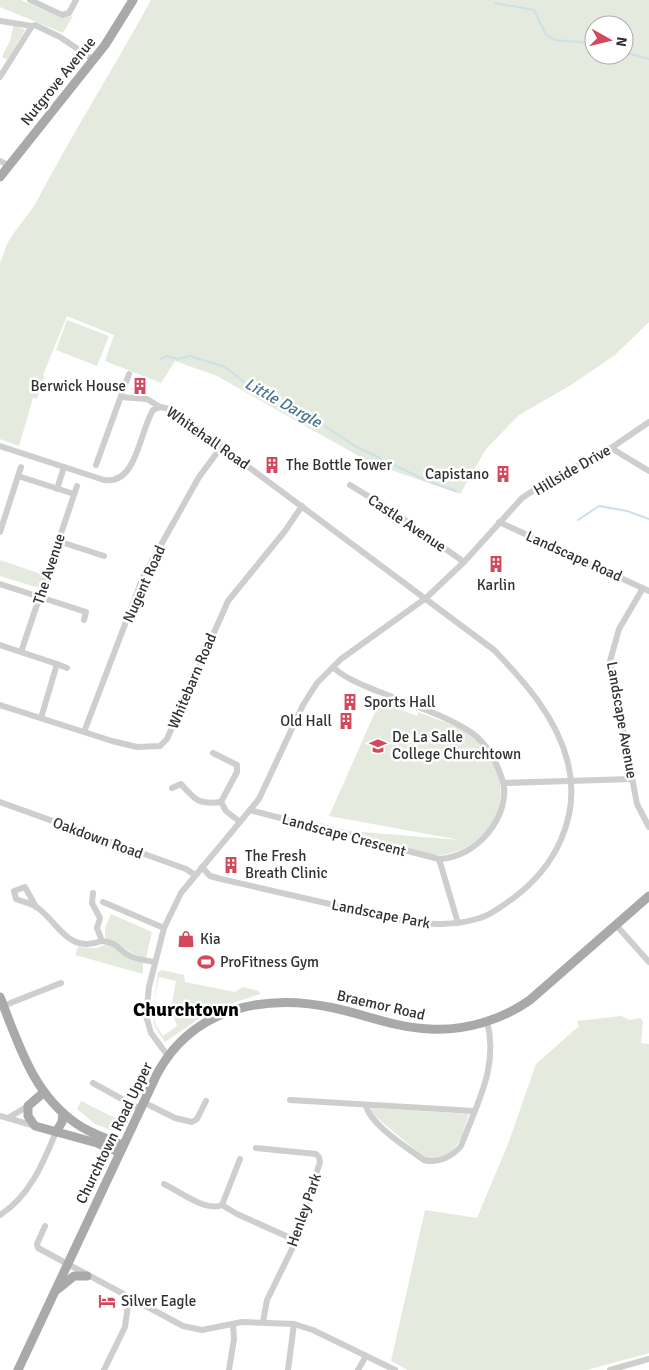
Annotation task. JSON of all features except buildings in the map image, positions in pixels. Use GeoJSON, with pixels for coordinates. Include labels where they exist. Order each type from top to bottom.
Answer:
{"type":"FeatureCollection","features":[{"type":"Feature","properties":{"kind":"main road","name":"Nutgrove Avenue"},"geometry":{"type":"LineString","coordinates":[[0,176],[4,163],[94,60],[120,24],[134,0]]}},
{"type":"Feature","properties":{"kind":"main road","name":"Braemor Road"},"geometry":{"type":"LineString","coordinates":[[168,1056],[182,1042],[217,1016],[269,1002],[294,1002],[318,1005],[423,1029],[453,1028],[487,1021],[514,1011],[530,1000],[649,896]]}},
{"type":"Feature","properties":{"kind":"main road"},"geometry":{"type":"LineString","coordinates":[[2,1002],[24,1058],[43,1093],[63,1113],[98,1140]]}},
{"type":"Feature","properties":{"kind":"main road","name":"Churchtown Road Upper"},"geometry":{"type":"LineString","coordinates":[[18,1370],[142,1105],[168,1056]]}},
{"type":"Feature","properties":{"kind":"main road"},"geometry":{"type":"LineString","coordinates":[[43,1093],[28,1106],[28,1116],[35,1126],[98,1140],[121,1149]]}},
{"type":"Feature","properties":{"kind":"main road"},"geometry":{"type":"LineString","coordinates":[[56,1132],[62,1122],[63,1113]]}},
{"type":"Feature","properties":{"kind":"main road"},"geometry":{"type":"LineString","coordinates":[[52,1295],[68,1279],[74,1276],[87,1276]]}},
{"type":"Feature","properties":{"kind":"street"},"geometry":{"type":"LineString","coordinates":[[30,0],[62,15],[69,13],[76,0]]}},
{"type":"Feature","properties":{"kind":"street"},"geometry":{"type":"LineString","coordinates":[[0,21],[39,26],[60,37],[94,60]]}},
{"type":"Feature","properties":{"kind":"street"},"geometry":{"type":"LineString","coordinates":[[0,77],[32,26]]}},
{"type":"Feature","properties":{"kind":"street"},"geometry":{"type":"LineString","coordinates":[[96,465],[129,374]]}},
{"type":"Feature","properties":{"kind":"street"},"geometry":{"type":"LineString","coordinates":[[121,397],[147,399],[160,407]]}},
{"type":"Feature","properties":{"kind":"street","name":"Whitehall Road"},"geometry":{"type":"LineString","coordinates":[[0,446],[104,480],[116,481],[129,472],[150,415],[155,408],[171,409],[426,598]]}},
{"type":"Feature","properties":{"kind":"street","name":"Hillside Drive"},"geometry":{"type":"LineString","coordinates":[[499,522],[522,498],[543,484],[611,448],[649,422]]}},
{"type":"Feature","properties":{"kind":"street","name":"Nugent Road"},"geometry":{"type":"LineString","coordinates":[[84,732],[144,577],[194,484],[222,446]]}},
{"type":"Feature","properties":{"kind":"street"},"geometry":{"type":"LineString","coordinates":[[611,448],[649,471]]}},
{"type":"Feature","properties":{"kind":"street"},"geometry":{"type":"LineString","coordinates":[[0,532],[21,467]]}},
{"type":"Feature","properties":{"kind":"street"},"geometry":{"type":"LineString","coordinates":[[57,489],[64,467]]}},
{"type":"Feature","properties":{"kind":"street"},"geometry":{"type":"LineString","coordinates":[[18,476],[74,494]]}},
{"type":"Feature","properties":{"kind":"street","name":"Castle Avenue"},"geometry":{"type":"LineString","coordinates":[[350,485],[382,504],[464,562]]}},
{"type":"Feature","properties":{"kind":"street","name":"The Avenue"},"geometry":{"type":"LineString","coordinates":[[21,652],[77,486]]}},
{"type":"Feature","properties":{"kind":"street","name":"Whitebarn Road"},"geometry":{"type":"LineString","coordinates":[[0,705],[137,747],[160,746],[167,739],[228,601],[285,531],[302,506]]}},
{"type":"Feature","properties":{"kind":"street","name":"Churchtown Road Upper"},"geometry":{"type":"LineString","coordinates":[[168,1056],[151,1034],[146,1016],[154,962],[164,928],[181,893],[250,810],[270,778],[303,705],[317,683],[333,667],[426,598],[464,562],[499,522]]}},
{"type":"Feature","properties":{"kind":"street","name":"Landscape Road"},"geometry":{"type":"LineString","coordinates":[[499,522],[646,589]]}},
{"type":"Feature","properties":{"kind":"street"},"geometry":{"type":"LineString","coordinates":[[58,541],[104,556]]}},
{"type":"Feature","properties":{"kind":"street"},"geometry":{"type":"LineString","coordinates":[[0,584],[86,612],[84,620]]}},
{"type":"Feature","properties":{"kind":"street","name":"Landscape Avenue"},"geometry":{"type":"LineString","coordinates":[[646,589],[619,629],[610,661],[632,779],[638,804],[649,827]]}},
{"type":"Feature","properties":{"kind":"street","name":"Landscape Park"},"geometry":{"type":"LineString","coordinates":[[202,867],[210,876],[221,879],[432,926],[480,918],[499,909],[527,888],[549,864],[567,826],[570,814],[569,764],[560,738],[540,704],[519,676],[494,650],[426,598]]}},
{"type":"Feature","properties":{"kind":"street"},"geometry":{"type":"LineString","coordinates":[[0,645],[67,668]]}},
{"type":"Feature","properties":{"kind":"street"},"geometry":{"type":"LineString","coordinates":[[41,718],[57,664]]}},
{"type":"Feature","properties":{"kind":"street"},"geometry":{"type":"LineString","coordinates":[[333,667],[366,686],[470,731],[492,755],[504,783],[501,812],[489,833],[475,846],[450,859],[439,860],[458,923]]}},
{"type":"Feature","properties":{"kind":"street"},"geometry":{"type":"LineString","coordinates":[[213,753],[235,763],[238,768],[221,802]]}},
{"type":"Feature","properties":{"kind":"street"},"geometry":{"type":"LineString","coordinates":[[217,764],[221,756]]}},
{"type":"Feature","properties":{"kind":"street"},"geometry":{"type":"LineString","coordinates":[[504,783],[632,779]]}},
{"type":"Feature","properties":{"kind":"street"},"geometry":{"type":"LineString","coordinates":[[172,788],[181,784],[197,801],[202,803],[221,802]]}},
{"type":"Feature","properties":{"kind":"street","name":"Oakdown Road"},"geometry":{"type":"LineString","coordinates":[[0,802],[186,869],[195,875]]}},
{"type":"Feature","properties":{"kind":"street"},"geometry":{"type":"LineString","coordinates":[[221,802],[226,810],[240,822]]}},
{"type":"Feature","properties":{"kind":"street","name":"Landscape Crescent"},"geometry":{"type":"LineString","coordinates":[[250,810],[439,860]]}},
{"type":"Feature","properties":{"kind":"street"},"geometry":{"type":"LineString","coordinates":[[93,893],[92,903],[100,918],[97,928],[102,941]]}},
{"type":"Feature","properties":{"kind":"street"},"geometry":{"type":"LineString","coordinates":[[102,902],[164,928]]}},
{"type":"Feature","properties":{"kind":"street"},"geometry":{"type":"LineString","coordinates":[[36,907],[57,924],[74,943],[87,945],[102,941],[111,942],[120,946],[128,956],[154,962]]}},
{"type":"Feature","properties":{"kind":"street"},"geometry":{"type":"LineString","coordinates":[[616,925],[649,962]]}},
{"type":"Feature","properties":{"kind":"street"},"geometry":{"type":"LineString","coordinates":[[2,1002],[61,983]]}},
{"type":"Feature","properties":{"kind":"street"},"geometry":{"type":"LineString","coordinates":[[366,1105],[367,1112],[392,1136],[424,1160],[430,1162],[455,1153],[461,1146],[491,1063],[492,1047],[487,1021]]}},
{"type":"Feature","properties":{"kind":"street"},"geometry":{"type":"LineString","coordinates":[[93,1083],[142,1105],[175,1118],[192,1122],[196,1119],[206,1101]]}},
{"type":"Feature","properties":{"kind":"street"},"geometry":{"type":"LineString","coordinates":[[290,1100],[474,1111]]}},
{"type":"Feature","properties":{"kind":"street"},"geometry":{"type":"LineString","coordinates":[[8,1118],[28,1106]]}},
{"type":"Feature","properties":{"kind":"street"},"geometry":{"type":"LineString","coordinates":[[0,1116],[35,1126]]}},
{"type":"Feature","properties":{"kind":"street"},"geometry":{"type":"LineString","coordinates":[[0,1215],[19,1201],[29,1188],[56,1132]]}},
{"type":"Feature","properties":{"kind":"street","name":"Henley Park"},"geometry":{"type":"LineString","coordinates":[[256,1148],[316,1154],[320,1162],[295,1240],[267,1300],[263,1322]]}},
{"type":"Feature","properties":{"kind":"street"},"geometry":{"type":"LineString","coordinates":[[222,1204],[240,1158]]}},
{"type":"Feature","properties":{"kind":"street"},"geometry":{"type":"LineString","coordinates":[[164,1184],[212,1207],[222,1204]]}},
{"type":"Feature","properties":{"kind":"street"},"geometry":{"type":"LineString","coordinates":[[222,1204],[237,1214],[295,1240]]}},
{"type":"Feature","properties":{"kind":"street"},"geometry":{"type":"LineString","coordinates":[[46,1226],[37,1244],[38,1248],[128,1298],[193,1329],[211,1330],[233,1324],[263,1322],[294,1324],[313,1330],[395,1370]]}},
{"type":"Feature","properties":{"kind":"street"},"geometry":{"type":"LineString","coordinates":[[104,1370],[125,1327],[128,1298]]}},
{"type":"Feature","properties":{"kind":"street"},"geometry":{"type":"LineString","coordinates":[[229,1370],[234,1339],[233,1324]]}},
{"type":"Feature","properties":{"kind":"street"},"geometry":{"type":"LineString","coordinates":[[288,1370],[294,1324]]}},
{"type":"Feature","properties":{"kind":"street"},"geometry":{"type":"LineString","coordinates":[[358,1370],[366,1356]]}},
{"type":"Feature","properties":{"kind":"street"},"geometry":{"type":"LineString","coordinates":[[610,1370],[649,1359]]}},
{"type":"Feature","properties":{"kind":"shaded area"},"geometry":{"type":"Polygon","coordinates":[[[0,0],[21,0],[61,18],[73,16],[63,33],[0,7],[0,0]]]}},
{"type":"Feature","properties":{"kind":"shaded area"},"geometry":{"type":"Polygon","coordinates":[[[151,0],[649,0],[649,322],[615,355],[571,385],[519,415],[486,449],[460,494],[371,463],[217,376],[175,361],[161,383],[105,361],[114,335],[67,316],[43,375],[37,399],[33,398],[19,446],[0,439],[0,262],[8,242],[37,201],[151,0]]]}},
{"type":"Feature","properties":{"kind":"shaded area"},"geometry":{"type":"Polygon","coordinates":[[[15,25],[25,30],[7,60],[2,57],[15,25]]]}},
{"type":"Feature","properties":{"kind":"shaded area"},"geometry":{"type":"Polygon","coordinates":[[[67,320],[109,336],[97,366],[56,350],[67,320]]]}},
{"type":"Feature","properties":{"kind":"shaded area"},"geometry":{"type":"Polygon","coordinates":[[[0,560],[44,575],[39,588],[0,576],[0,560]]]}},
{"type":"Feature","properties":{"kind":"shaded area"},"geometry":{"type":"Polygon","coordinates":[[[380,701],[417,716],[418,712],[458,727],[474,737],[489,756],[494,764],[499,780],[501,795],[498,810],[492,823],[483,835],[472,844],[457,851],[441,855],[431,855],[316,826],[316,822],[350,831],[460,840],[329,816],[380,701]]]}},
{"type":"Feature","properties":{"kind":"shaded area"},"geometry":{"type":"Polygon","coordinates":[[[111,914],[152,932],[146,958],[105,938],[105,928],[111,914]]]}},
{"type":"Feature","properties":{"kind":"shaded area"},"geometry":{"type":"Polygon","coordinates":[[[108,944],[114,946],[127,958],[143,963],[143,974],[75,955],[78,947],[96,948],[108,944]]]}},
{"type":"Feature","properties":{"kind":"shaded area"},"geometry":{"type":"Polygon","coordinates":[[[162,970],[184,975],[185,982],[235,992],[243,987],[259,991],[260,994],[212,1010],[165,1042],[155,1027],[152,1012],[157,1027],[163,1036],[177,1026],[171,1008],[176,981],[159,977],[154,1004],[158,972],[162,970]]]}},
{"type":"Feature","properties":{"kind":"shaded area"},"geometry":{"type":"Polygon","coordinates":[[[621,1016],[630,1020],[640,1018],[643,1021],[641,1043],[649,1044],[649,1353],[587,1370],[408,1370],[391,1361],[425,1210],[477,1218],[508,1144],[536,1064],[579,1026],[577,1021],[621,1016]]]}},
{"type":"Feature","properties":{"kind":"shaded area"},"geometry":{"type":"Polygon","coordinates":[[[81,1101],[122,1122],[117,1130],[114,1131],[95,1124],[77,1109],[81,1101]]]}},
{"type":"Feature","properties":{"kind":"shaded area"},"geometry":{"type":"Polygon","coordinates":[[[371,1108],[469,1114],[460,1139],[451,1152],[436,1158],[425,1158],[370,1112],[371,1108]]]}},
{"type":"Feature","properties":{"kind":"waterway"},"geometry":{"type":"LineString","coordinates":[[495,3],[534,10],[546,35],[555,40],[584,43]]}},
{"type":"Feature","properties":{"kind":"waterway"},"geometry":{"type":"LineString","coordinates":[[634,55],[649,59]]}},
{"type":"Feature","properties":{"kind":"waterway","name":"Little Dargle"},"geometry":{"type":"LineString","coordinates":[[161,359],[167,356],[177,359],[190,356],[225,367],[257,392],[304,412],[353,445],[425,480],[456,491]]}},
{"type":"Feature","properties":{"kind":"waterway","name":"Little Dargle"},"geometry":{"type":"LineString","coordinates":[[578,520],[599,506],[627,511],[649,519]]}},
{"type":"Feature","properties":{"kind":"place","name":"Berwick House"},"geometry":{"type":"Point","coordinates":[140,386]}},
{"type":"Feature","properties":{"kind":"place","name":"The Bottle Tower"},"geometry":{"type":"Point","coordinates":[272,465]}},
{"type":"Feature","properties":{"kind":"place","name":"Capistano"},"geometry":{"type":"Point","coordinates":[503,474]}},
{"type":"Feature","properties":{"kind":"place","name":"Karlin"},"geometry":{"type":"Point","coordinates":[496,564]}},
{"type":"Feature","properties":{"kind":"place","name":"Sports Hall"},"geometry":{"type":"Point","coordinates":[350,702]}},
{"type":"Feature","properties":{"kind":"place","name":"Old Hall"},"geometry":{"type":"Point","coordinates":[346,721]}},
{"type":"Feature","properties":{"kind":"place","name":"De La Salle College Churchtown"},"geometry":{"type":"Point","coordinates":[378,746]}},
{"type":"Feature","properties":{"kind":"place","name":"The Fresh Breath Clinic"},"geometry":{"type":"Point","coordinates":[231,865]}},
{"type":"Feature","properties":{"kind":"place","name":"Kia"},"geometry":{"type":"Point","coordinates":[186,939]}},
{"type":"Feature","properties":{"kind":"place","name":"ProFitness Gym"},"geometry":{"type":"Point","coordinates":[206,962]}},
{"type":"Feature","properties":{"kind":"place","name":"Silver Eagle"},"geometry":{"type":"Point","coordinates":[107,1301]}},
{"type":"Feature","properties":{"kind":"district","name":"Churchtown"},"geometry":{"type":"Point","coordinates":[186,1009]}}]}
